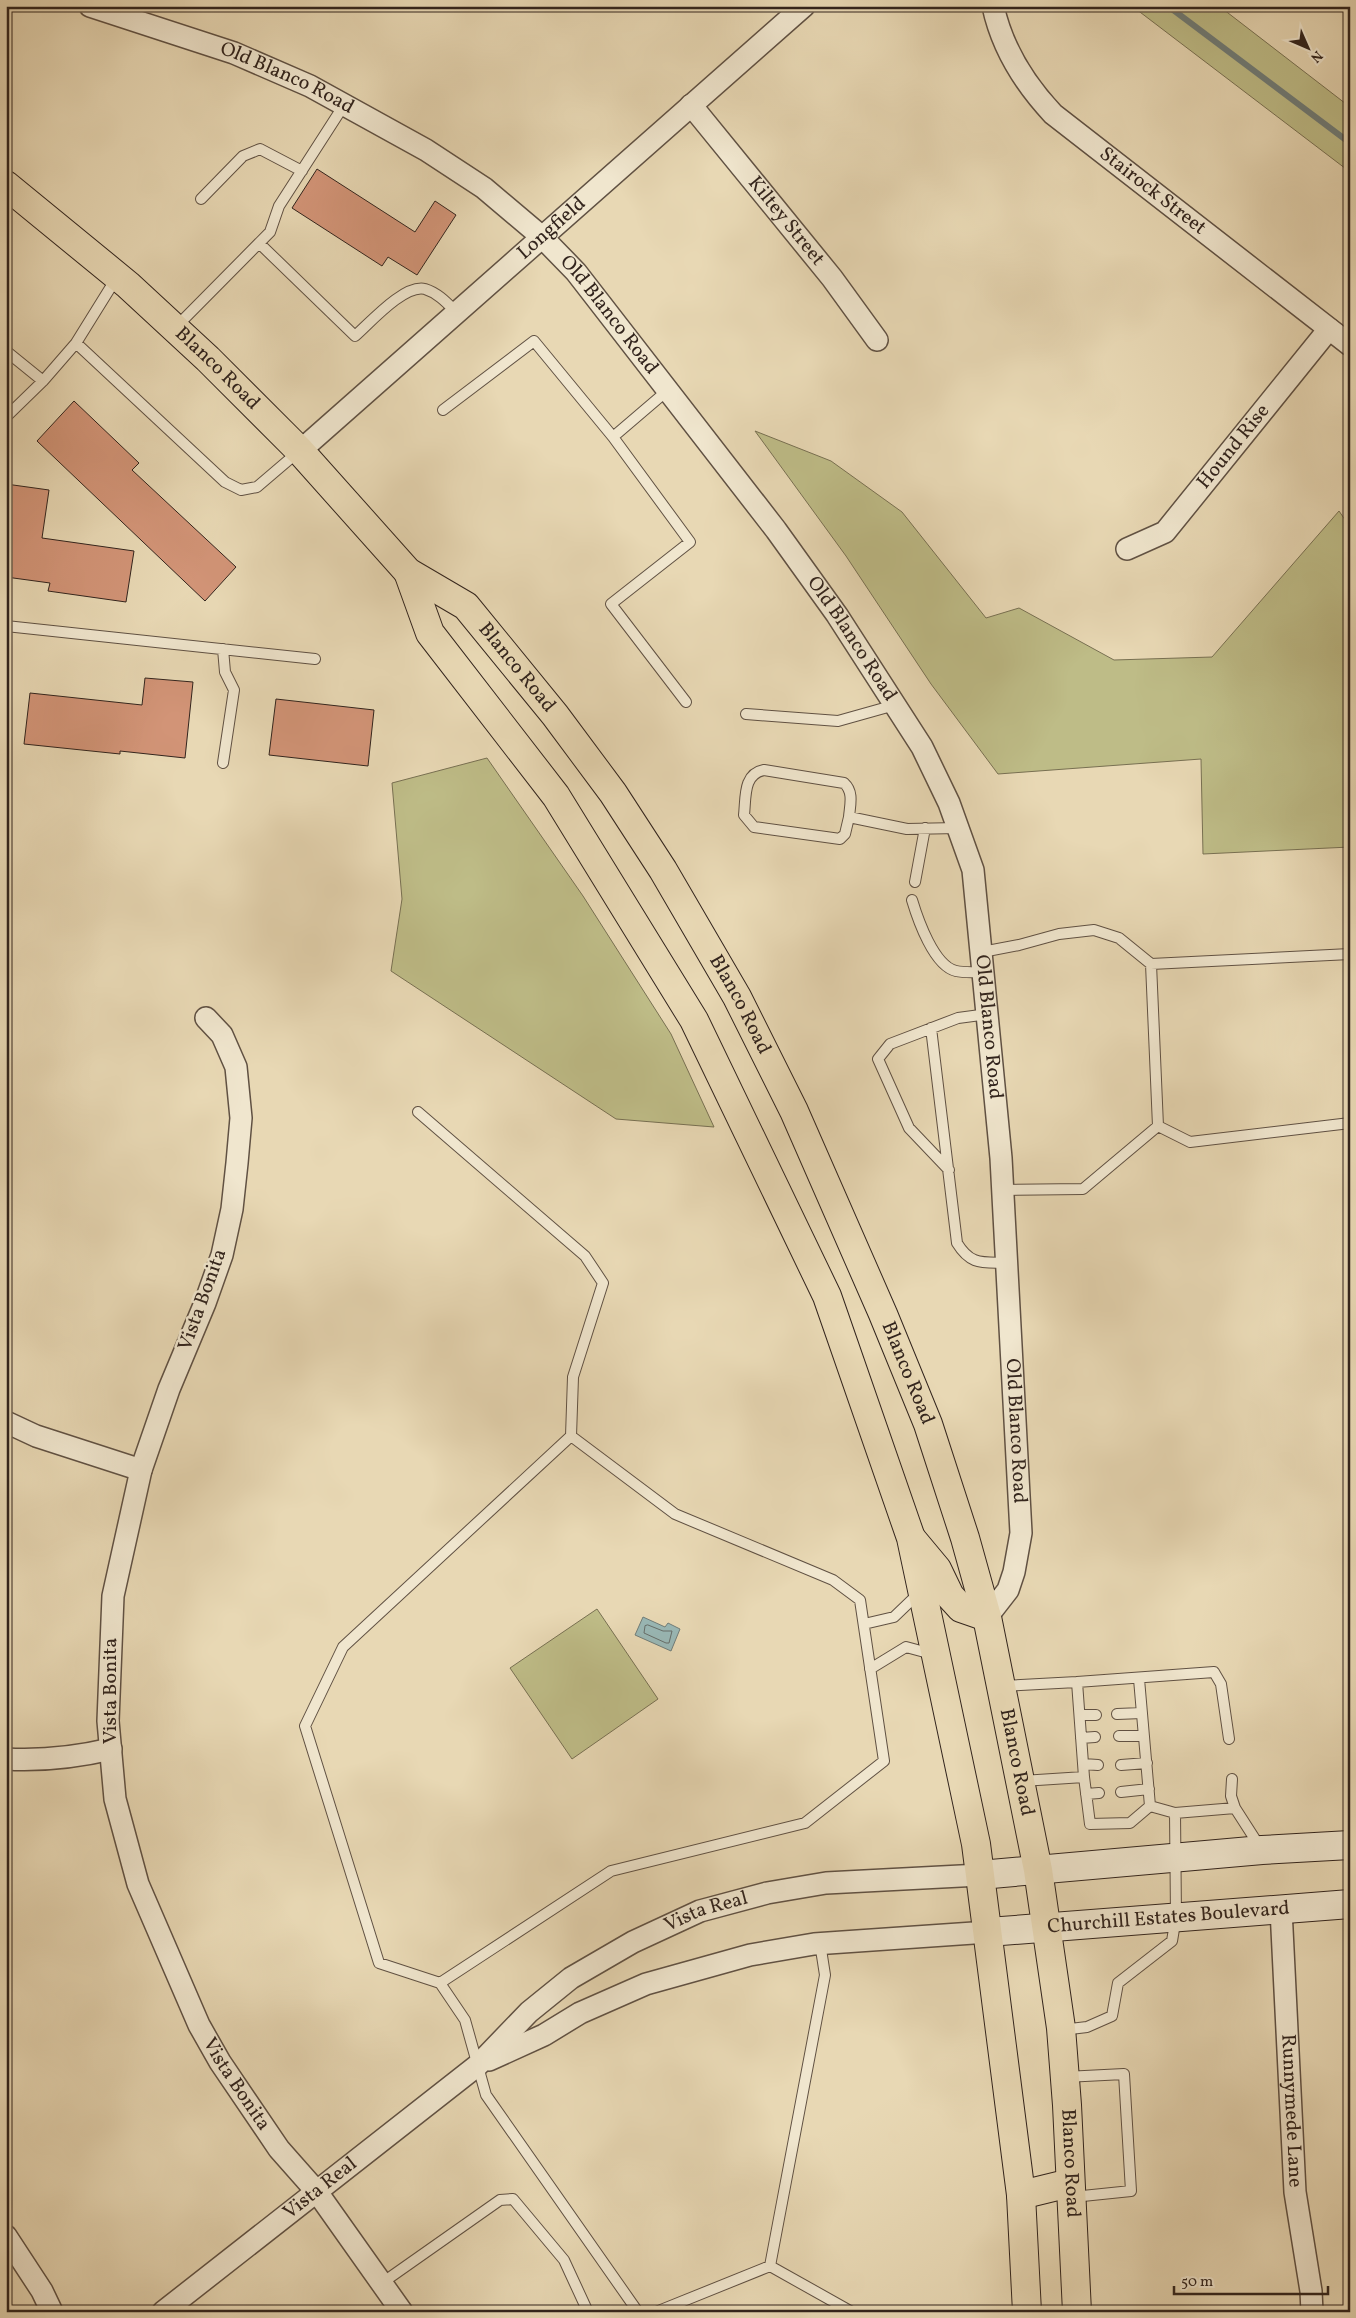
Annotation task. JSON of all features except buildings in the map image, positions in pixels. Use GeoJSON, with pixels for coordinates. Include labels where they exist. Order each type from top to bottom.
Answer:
{"type":"FeatureCollection","features":[{"type":"Feature","properties":{"kind":"main road","name":"Blanco Road"},"geometry":{"type":"LineString","coordinates":[[6,186],[118,277],[175,328],[300,451],[408,572],[466,606],[555,715],[613,794],[663,870],[737,997],[794,1111],[845,1224],[928,1424],[965,1538],[987,1617],[1038,1870],[1061,2030],[1077,2312]]}},
{"type":"Feature","properties":{"kind":"main road","name":"Blanco Road"},"geometry":{"type":"LineString","coordinates":[[408,572],[430,634],[556,796],[694,1020],[827,1296],[911,1538],[976,1844],[1021,2195],[1027,2312]]}},
{"type":"Feature","properties":{"kind":"main road"},"geometry":{"type":"LineString","coordinates":[[911,1538],[937,1568],[950,1596],[961,1608],[987,1617]]}},
{"type":"Feature","properties":{"kind":"main road"},"geometry":{"type":"LineString","coordinates":[[1021,2195],[1070,2190]]}},
{"type":"Feature","properties":{"kind":"street","name":"Old Blanco Road"},"geometry":{"type":"LineString","coordinates":[[90,6],[234,53],[310,86],[426,150],[484,188],[542,237],[576,272],[776,530],[837,615],[922,747],[949,804],[973,870],[988,1014],[1002,1190],[1021,1533],[1014,1572],[1008,1590],[987,1617]]}},
{"type":"Feature","properties":{"kind":"street","name":"Longfield"},"geometry":{"type":"LineString","coordinates":[[300,451],[804,6]]}},
{"type":"Feature","properties":{"kind":"street","name":"Stairock Street"},"geometry":{"type":"LineString","coordinates":[[994,6],[1004,40],[1013,61],[1038,98],[1053,114],[1350,345]]}},
{"type":"Feature","properties":{"kind":"street","name":"Kiltey Street"},"geometry":{"type":"LineString","coordinates":[[690,106],[832,278],[877,340]]}},
{"type":"Feature","properties":{"kind":"street","name":"Hound Rise"},"geometry":{"type":"LineString","coordinates":[[1127,549],[1165,532],[1330,329]]}},
{"type":"Feature","properties":{"kind":"street","name":"Vista Bonita"},"geometry":{"type":"LineString","coordinates":[[206,1018],[222,1034],[236,1067],[241,1118],[232,1209],[219,1263],[205,1303],[169,1389],[141,1470],[113,1596],[108,1721],[115,1799],[138,1884],[199,2025],[220,2062],[279,2149],[317,2192],[402,2312]]}},
{"type":"Feature","properties":{"kind":"street"},"geometry":{"type":"LineString","coordinates":[[6,1422],[36,1436],[141,1470]]}},
{"type":"Feature","properties":{"kind":"street"},"geometry":{"type":"LineString","coordinates":[[6,1759],[27,1760],[76,1756],[111,1749]]}},
{"type":"Feature","properties":{"kind":"street"},"geometry":{"type":"LineString","coordinates":[[980,1876],[1262,1850],[1350,1845]]}},
{"type":"Feature","properties":{"kind":"street","name":"Vista Real"},"geometry":{"type":"LineString","coordinates":[[164,2312],[478,2065],[529,2012],[570,1978],[633,1942],[700,1911],[767,1893],[826,1883],[980,1876]]}},
{"type":"Feature","properties":{"kind":"street","name":"Churchill Estates Boulevard"},"geometry":{"type":"LineString","coordinates":[[988,1932],[1350,1904]]}},
{"type":"Feature","properties":{"kind":"street","name":"Runnymede Lane"},"geometry":{"type":"LineString","coordinates":[[1281,1909],[1295,2192],[1311,2291],[1312,2312]]}},
{"type":"Feature","properties":{"kind":"street","name":"Vista Real"},"geometry":{"type":"LineString","coordinates":[[478,2065],[544,2035],[580,2013],[646,1984],[750,1956],[820,1943],[988,1932]]}},
{"type":"Feature","properties":{"kind":"street"},"geometry":{"type":"LineString","coordinates":[[6,2236],[42,2291],[52,2312]]}},
{"type":"Feature","properties":{"kind":"lane"},"geometry":{"type":"LineString","coordinates":[[175,328],[270,232],[279,206],[344,105]]}},
{"type":"Feature","properties":{"kind":"lane"},"geometry":{"type":"LineString","coordinates":[[201,199],[243,156],[260,149],[302,171]]}},
{"type":"Feature","properties":{"kind":"lane"},"geometry":{"type":"LineString","coordinates":[[259,243],[355,336],[404,292],[423,288],[438,295],[456,312]]}},
{"type":"Feature","properties":{"kind":"lane"},"geometry":{"type":"LineString","coordinates":[[6,417],[43,381],[76,343],[118,277]]}},
{"type":"Feature","properties":{"kind":"lane"},"geometry":{"type":"LineString","coordinates":[[443,410],[534,341],[613,437],[690,542],[611,604],[686,702]]}},
{"type":"Feature","properties":{"kind":"lane"},"geometry":{"type":"LineString","coordinates":[[76,343],[225,482],[242,490],[257,487],[300,451]]}},
{"type":"Feature","properties":{"kind":"lane"},"geometry":{"type":"LineString","coordinates":[[6,351],[43,381]]}},
{"type":"Feature","properties":{"kind":"lane"},"geometry":{"type":"LineString","coordinates":[[613,437],[668,390]]}},
{"type":"Feature","properties":{"kind":"lane"},"geometry":{"type":"LineString","coordinates":[[6,626],[315,659]]}},
{"type":"Feature","properties":{"kind":"lane"},"geometry":{"type":"LineString","coordinates":[[223,649],[226,672],[234,690],[223,763]]}},
{"type":"Feature","properties":{"kind":"lane"},"geometry":{"type":"LineString","coordinates":[[746,714],[838,721],[895,706]]}},
{"type":"Feature","properties":{"kind":"lane"},"geometry":{"type":"LineString","coordinates":[[764,770],[844,783],[849,787],[851,795],[849,817],[845,834],[840,839],[754,827],[744,815],[749,778],[754,772],[764,770]]}},
{"type":"Feature","properties":{"kind":"lane"},"geometry":{"type":"LineString","coordinates":[[849,817],[907,829],[958,828]]}},
{"type":"Feature","properties":{"kind":"lane"},"geometry":{"type":"LineString","coordinates":[[915,882],[925,828]]}},
{"type":"Feature","properties":{"kind":"lane"},"geometry":{"type":"LineString","coordinates":[[912,900],[920,927],[935,953],[949,968],[956,971],[983,962],[1019,945],[1059,934],[1094,930],[1118,938],[1152,964],[1350,954]]}},
{"type":"Feature","properties":{"kind":"lane"},"geometry":{"type":"LineString","coordinates":[[1152,964],[1158,1126]]}},
{"type":"Feature","properties":{"kind":"lane"},"geometry":{"type":"LineString","coordinates":[[949,1170],[909,1128],[878,1059],[890,1044],[958,1018],[988,1014]]}},
{"type":"Feature","properties":{"kind":"lane"},"geometry":{"type":"LineString","coordinates":[[931,1028],[957,1243],[964,1254],[974,1261],[1006,1263]]}},
{"type":"Feature","properties":{"kind":"lane"},"geometry":{"type":"LineString","coordinates":[[418,1112],[585,1256],[603,1283],[573,1377],[571,1436],[343,1647],[304,1726],[379,1963],[440,1983],[465,2020],[486,2095],[638,2312]]}},
{"type":"Feature","properties":{"kind":"lane"},"geometry":{"type":"LineString","coordinates":[[1158,1126],[1190,1142],[1350,1123]]}},
{"type":"Feature","properties":{"kind":"lane"},"geometry":{"type":"LineString","coordinates":[[1002,1190],[1083,1189],[1158,1126]]}},
{"type":"Feature","properties":{"kind":"lane"},"geometry":{"type":"LineString","coordinates":[[440,1983],[612,1871],[805,1823],[884,1761],[860,1600],[833,1580],[675,1514],[571,1436]]}},
{"type":"Feature","properties":{"kind":"lane"},"geometry":{"type":"LineString","coordinates":[[864,1624],[894,1618],[922,1591]]}},
{"type":"Feature","properties":{"kind":"lane"},"geometry":{"type":"LineString","coordinates":[[870,1669],[906,1647],[936,1655]]}},
{"type":"Feature","properties":{"kind":"lane"},"geometry":{"type":"LineString","coordinates":[[1001,1686],[1139,1679],[1214,1672],[1221,1684],[1229,1740]]}},
{"type":"Feature","properties":{"kind":"lane"},"geometry":{"type":"LineString","coordinates":[[1139,1679],[1150,1806]]}},
{"type":"Feature","properties":{"kind":"lane"},"geometry":{"type":"LineString","coordinates":[[1077,1682],[1084,1777],[1090,1824],[1130,1823],[1150,1806]]}},
{"type":"Feature","properties":{"kind":"lane"},"geometry":{"type":"LineString","coordinates":[[1117,1714],[1142,1713]]}},
{"type":"Feature","properties":{"kind":"lane"},"geometry":{"type":"LineString","coordinates":[[1080,1715],[1096,1715]]}},
{"type":"Feature","properties":{"kind":"lane"},"geometry":{"type":"LineString","coordinates":[[1119,1736],[1144,1736]]}},
{"type":"Feature","properties":{"kind":"lane"},"geometry":{"type":"LineString","coordinates":[[1082,1738],[1095,1737]]}},
{"type":"Feature","properties":{"kind":"lane"},"geometry":{"type":"LineString","coordinates":[[1121,1764],[1147,1763]]}},
{"type":"Feature","properties":{"kind":"lane"},"geometry":{"type":"LineString","coordinates":[[1084,1764],[1098,1765]]}},
{"type":"Feature","properties":{"kind":"lane"},"geometry":{"type":"LineString","coordinates":[[1021,1781],[1084,1777]]}},
{"type":"Feature","properties":{"kind":"lane"},"geometry":{"type":"LineString","coordinates":[[1232,1779],[1231,1796],[1236,1808],[1262,1850]]}},
{"type":"Feature","properties":{"kind":"lane"},"geometry":{"type":"LineString","coordinates":[[1121,1792],[1149,1789]]}},
{"type":"Feature","properties":{"kind":"lane"},"geometry":{"type":"LineString","coordinates":[[1086,1794],[1100,1793]]}},
{"type":"Feature","properties":{"kind":"lane"},"geometry":{"type":"LineString","coordinates":[[1150,1806],[1175,1813],[1236,1808]]}},
{"type":"Feature","properties":{"kind":"lane"},"geometry":{"type":"LineString","coordinates":[[1061,2030],[1087,2027],[1112,2016],[1118,1983],[1172,1942],[1176,1918],[1175,1813]]}},
{"type":"Feature","properties":{"kind":"lane"},"geometry":{"type":"LineString","coordinates":[[770,2266],[824,1975],[820,1943]]}},
{"type":"Feature","properties":{"kind":"lane"},"geometry":{"type":"LineString","coordinates":[[1064,2077],[1124,2074],[1131,2191],[1070,2190]]}},
{"type":"Feature","properties":{"kind":"lane"},"geometry":{"type":"LineString","coordinates":[[382,2283],[500,2200],[513,2199],[564,2260],[588,2312]]}},
{"type":"Feature","properties":{"kind":"lane"},"geometry":{"type":"LineString","coordinates":[[656,2312],[770,2266]]}},
{"type":"Feature","properties":{"kind":"lane"},"geometry":{"type":"LineString","coordinates":[[770,2266],[852,2312]]}},
{"type":"Feature","properties":{"kind":"shaded area"},"geometry":{"type":"Polygon","coordinates":[[[1132,6],[1219,6],[1350,107],[1350,172],[1132,6]]]}},
{"type":"Feature","properties":{"kind":"shaded area"},"geometry":{"type":"Polygon","coordinates":[[[755,431],[831,461],[902,512],[986,618],[1019,608],[1114,660],[1212,657],[1339,511],[1350,527],[1350,847],[1203,854],[1201,759],[998,774],[931,684],[846,556],[755,431]]]}},
{"type":"Feature","properties":{"kind":"shaded area"},"geometry":{"type":"Polygon","coordinates":[[[487,758],[583,896],[671,1034],[714,1127],[616,1119],[391,971],[402,899],[392,783],[487,758]]]}},
{"type":"Feature","properties":{"kind":"shaded area"},"geometry":{"type":"Polygon","coordinates":[[[597,1609],[658,1699],[572,1759],[510,1668],[597,1609]]]}},
{"type":"Feature","properties":{"kind":"water"},"geometry":{"type":"Polygon","coordinates":[[[643,1617],[665,1627],[668,1623],[680,1629],[671,1651],[635,1635],[643,1617]]]}},
{"type":"Feature","properties":{"kind":"waterway"},"geometry":{"type":"LineString","coordinates":[[1168,6],[1350,143]]}}]}
